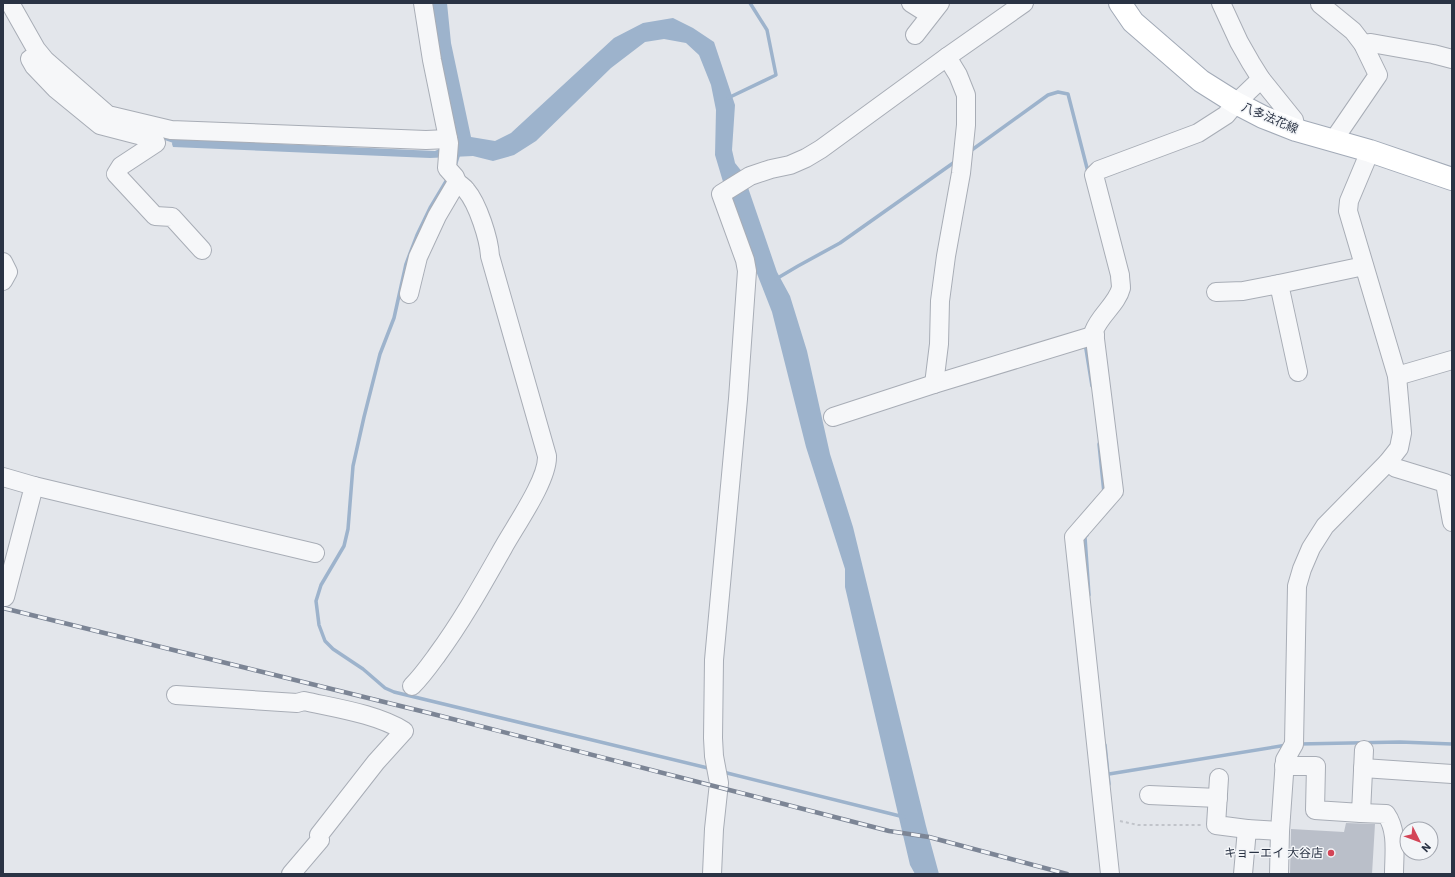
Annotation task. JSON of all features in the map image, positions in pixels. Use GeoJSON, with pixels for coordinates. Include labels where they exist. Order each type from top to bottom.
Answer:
{"type":"FeatureCollection","features":[{"type":"Feature","properties":{"kind":"main road","name":"八多法花線"},"geometry":{"type":"LineString","coordinates":[[1120,3],[1133,22],[1201,81],[1236,103],[1263,117],[1296,130],[1370,151],[1452,179]]}},
{"type":"Feature","properties":{"kind":"street"},"geometry":{"type":"LineString","coordinates":[[10,3],[36,49],[39,63]]}},
{"type":"Feature","properties":{"kind":"street"},"geometry":{"type":"LineString","coordinates":[[409,294],[418,257],[437,216],[450,161],[423,3]]}},
{"type":"Feature","properties":{"kind":"street"},"geometry":{"type":"LineString","coordinates":[[911,3],[935,9],[915,35]]}},
{"type":"Feature","properties":{"kind":"street"},"geometry":{"type":"LineString","coordinates":[[712,874],[718,771],[714,756],[713,738],[714,660],[740,378],[747,271],[745,260],[721,194],[746,178],[771,168],[790,165],[822,149],[947,57],[1024,3]]}},
{"type":"Feature","properties":{"kind":"street"},"geometry":{"type":"LineString","coordinates":[[1221,3],[1239,42],[1261,79],[1294,120],[1296,130]]}},
{"type":"Feature","properties":{"kind":"street"},"geometry":{"type":"LineString","coordinates":[[1321,3],[1320,4],[1354,32],[1378,75],[1337,135],[1335,141]]}},
{"type":"Feature","properties":{"kind":"street"},"geometry":{"type":"LineString","coordinates":[[3,15],[39,63],[108,115],[166,136],[426,140],[450,161],[474,204],[489,242],[490,256],[548,462],[526,510],[469,607],[452,635],[420,678],[412,686]]}},
{"type":"Feature","properties":{"kind":"street"},"geometry":{"type":"LineString","coordinates":[[1362,44],[1371,43],[1433,54],[1452,59]]}},
{"type":"Feature","properties":{"kind":"street"},"geometry":{"type":"LineString","coordinates":[[934,384],[939,344],[940,294],[963,154],[966,124],[966,95],[958,75],[947,57]]}},
{"type":"Feature","properties":{"kind":"street"},"geometry":{"type":"LineString","coordinates":[[833,417],[1089,336],[1117,297],[1121,287],[1120,275],[1094,175],[1099,170],[1198,133],[1226,115],[1261,79]]}},
{"type":"Feature","properties":{"kind":"street"},"geometry":{"type":"LineString","coordinates":[[166,136],[121,166],[116,174],[155,216],[172,217],[202,250]]}},
{"type":"Feature","properties":{"kind":"street"},"geometry":{"type":"LineString","coordinates":[[1279,874],[1284,766],[1285,760],[1294,744],[1297,586],[1310,548],[1325,526],[1388,462],[1398,448],[1402,433],[1397,376],[1348,211],[1349,201],[1370,151]]}},
{"type":"Feature","properties":{"kind":"street"},"geometry":{"type":"LineString","coordinates":[[3,262],[8,272],[3,281]]}},
{"type":"Feature","properties":{"kind":"street"},"geometry":{"type":"LineString","coordinates":[[1216,292],[1243,291],[1364,266]]}},
{"type":"Feature","properties":{"kind":"street"},"geometry":{"type":"LineString","coordinates":[[1279,284],[1298,372]]}},
{"type":"Feature","properties":{"kind":"street"},"geometry":{"type":"LineString","coordinates":[[1089,336],[1114,491],[1074,537],[1110,874]]}},
{"type":"Feature","properties":{"kind":"street"},"geometry":{"type":"LineString","coordinates":[[1397,376],[1452,360]]}},
{"type":"Feature","properties":{"kind":"street"},"geometry":{"type":"LineString","coordinates":[[1388,462],[1396,468],[1445,483],[1452,518]]}},
{"type":"Feature","properties":{"kind":"street"},"geometry":{"type":"LineString","coordinates":[[3,477],[34,486],[315,553]]}},
{"type":"Feature","properties":{"kind":"street"},"geometry":{"type":"LineString","coordinates":[[5,597],[34,486]]}},
{"type":"Feature","properties":{"kind":"street"},"geometry":{"type":"LineString","coordinates":[[176,695],[297,703],[304,701],[360,714],[394,724],[404,731],[376,762],[319,835],[320,840],[291,874]]}},
{"type":"Feature","properties":{"kind":"street"},"geometry":{"type":"LineString","coordinates":[[1361,812],[1364,750]]}},
{"type":"Feature","properties":{"kind":"street"},"geometry":{"type":"LineString","coordinates":[[1284,766],[1316,766],[1315,810],[1386,814],[1395,836],[1394,874]]}},
{"type":"Feature","properties":{"kind":"street"},"geometry":{"type":"LineString","coordinates":[[1363,768],[1452,774]]}},
{"type":"Feature","properties":{"kind":"street"},"geometry":{"type":"LineString","coordinates":[[1219,778],[1216,825],[1280,831]]}},
{"type":"Feature","properties":{"kind":"street"},"geometry":{"type":"LineString","coordinates":[[1149,795],[1218,798]]}},
{"type":"Feature","properties":{"kind":"street"},"geometry":{"type":"LineString","coordinates":[[1243,874],[1247,829]]}},
{"type":"Feature","properties":{"kind":"path"},"geometry":{"type":"LineString","coordinates":[[1119,821],[1138,825],[1216,825]]}},
{"type":"Feature","properties":{"kind":"water"},"geometry":{"type":"Polygon","coordinates":[[[430,3],[447,3],[451,43],[471,137],[495,141],[511,133],[614,38],[643,23],[673,18],[693,28],[714,42],[735,105],[732,150],[735,163],[743,173],[777,272],[790,296],[807,351],[830,454],[853,527],[939,874],[915,874],[910,865],[845,587],[845,569],[806,447],[772,312],[730,205],[715,155],[716,110],[711,85],[699,55],[686,43],[664,39],[645,42],[611,68],[536,141],[514,155],[493,161],[473,156],[430,158],[173,147],[173,139],[435,151],[454,142],[430,3]]]}},
{"type":"Feature","properties":{"kind":"building","name":"キョーエイ 大谷店"},"geometry":{"type":"Polygon","coordinates":[[[1346,823],[1375,824],[1372,874],[1290,874],[1291,829],[1344,832],[1346,823]]]}},
{"type":"Feature","properties":{"kind":"waterway"},"geometry":{"type":"LineString","coordinates":[[728,98],[776,75],[767,30],[750,3]]}},
{"type":"Feature","properties":{"kind":"waterway"},"geometry":{"type":"LineString","coordinates":[[969,152],[1048,95],[1058,92],[1068,94],[1088,172]]}},
{"type":"Feature","properties":{"kind":"waterway"},"geometry":{"type":"LineString","coordinates":[[159,136],[176,142]]}},
{"type":"Feature","properties":{"kind":"waterway"},"geometry":{"type":"LineString","coordinates":[[455,166],[459,153]]}},
{"type":"Feature","properties":{"kind":"waterway"},"geometry":{"type":"LineString","coordinates":[[776,279],[840,243],[956,161]]}},
{"type":"Feature","properties":{"kind":"waterway"},"geometry":{"type":"LineString","coordinates":[[448,178],[430,208],[417,235],[406,264],[394,318],[380,354],[353,466],[348,529],[344,546],[321,585],[316,601],[319,625],[325,641],[333,649],[363,669],[385,688],[394,692],[712,769]]}},
{"type":"Feature","properties":{"kind":"waterway"},"geometry":{"type":"LineString","coordinates":[[1085,343],[1092,386]]}},
{"type":"Feature","properties":{"kind":"waterway"},"geometry":{"type":"LineString","coordinates":[[1099,444],[1104,493]]}},
{"type":"Feature","properties":{"kind":"waterway"},"geometry":{"type":"LineString","coordinates":[[1087,535],[1085,537],[1089,595]]}},
{"type":"Feature","properties":{"kind":"waterway"},"geometry":{"type":"LineString","coordinates":[[1299,744],[1400,742],[1452,744]]}},
{"type":"Feature","properties":{"kind":"waterway"},"geometry":{"type":"LineString","coordinates":[[1105,745],[1109,784]]}},
{"type":"Feature","properties":{"kind":"waterway"},"geometry":{"type":"LineString","coordinates":[[1109,774],[1287,745]]}},
{"type":"Feature","properties":{"kind":"waterway"},"geometry":{"type":"LineString","coordinates":[[723,772],[904,817]]}},
{"type":"Feature","properties":{"kind":"railway"},"geometry":{"type":"LineString","coordinates":[[3,608],[433,714],[889,831],[929,837],[1067,874]]}},
{"type":"Feature","properties":{"kind":"place","name":"キョーエイ 大谷店"},"geometry":{"type":"Point","coordinates":[1331,853]}}]}
